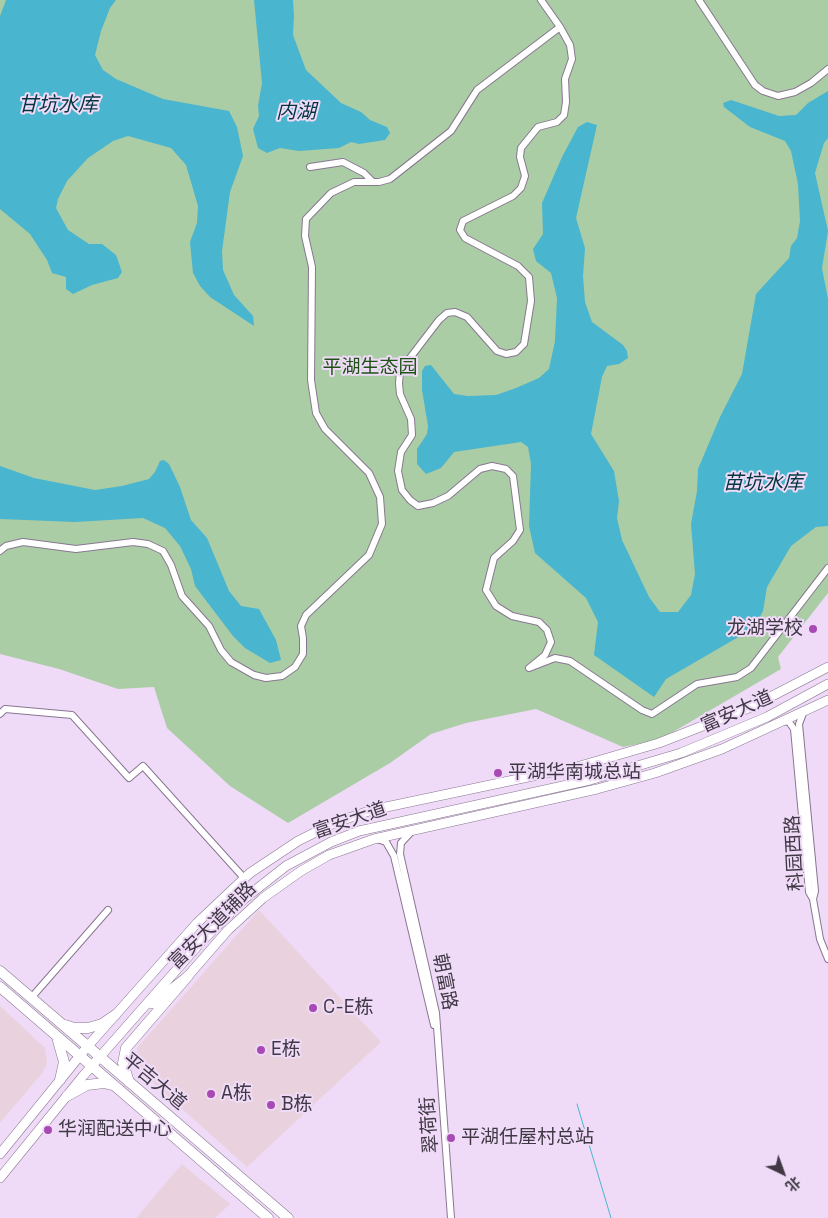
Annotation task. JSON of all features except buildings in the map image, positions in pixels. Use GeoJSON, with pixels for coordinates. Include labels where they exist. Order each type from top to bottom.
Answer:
{"type":"FeatureCollection","features":[{"type":"Feature","properties":{"kind":"main road","name":"富安大道"},"geometry":{"type":"LineString","coordinates":[[0,1154],[87,1047],[197,923],[244,878],[298,840],[346,818],[372,810],[580,766],[629,752],[732,716],[828,668]]}},
{"type":"Feature","properties":{"kind":"main road","name":"富安大道"},"geometry":{"type":"LineString","coordinates":[[0,1178],[91,1067],[216,927],[272,876],[317,848],[344,836],[626,770],[705,744],[767,717],[828,684]]}},
{"type":"Feature","properties":{"kind":"main road"},"geometry":{"type":"LineString","coordinates":[[767,717],[828,690]]}},
{"type":"Feature","properties":{"kind":"main road","name":"富安大道辅路"},"geometry":{"type":"LineString","coordinates":[[135,1016],[188,976],[240,919],[274,889],[329,855],[374,839],[641,778],[704,756],[828,700]]}},
{"type":"Feature","properties":{"kind":"main road"},"geometry":{"type":"LineString","coordinates":[[409,820],[470,817]]}},
{"type":"Feature","properties":{"kind":"main road","name":"平吉大道"},"geometry":{"type":"LineString","coordinates":[[0,971],[99,1058],[288,1218]]}},
{"type":"Feature","properties":{"kind":"main road"},"geometry":{"type":"LineString","coordinates":[[135,1088],[124,1071],[123,1059],[126,1048],[188,976]]}},
{"type":"Feature","properties":{"kind":"main road","name":"平吉大道"},"geometry":{"type":"LineString","coordinates":[[0,987],[268,1218]]}},
{"type":"Feature","properties":{"kind":"main road"},"geometry":{"type":"LineString","coordinates":[[56,1020],[68,1027],[88,1028],[102,1024],[115,1015]]}},
{"type":"Feature","properties":{"kind":"main road"},"geometry":{"type":"LineString","coordinates":[[55,1036],[61,1046],[64,1062],[60,1080]]}},
{"type":"Feature","properties":{"kind":"main road"},"geometry":{"type":"LineString","coordinates":[[67,1096],[87,1085],[104,1083],[113,1086]]}},
{"type":"Feature","properties":{"kind":"street"},"geometry":{"type":"LineString","coordinates":[[541,0],[570,45],[572,58],[565,79],[566,102],[564,114],[557,122],[538,126],[521,148],[520,157],[525,176],[521,188],[513,196],[463,221],[460,230],[465,238],[518,266],[529,277],[531,301],[524,344],[516,352],[506,354],[497,351],[466,317],[455,312],[447,313],[439,320],[400,371],[400,394],[411,418],[412,435],[401,452],[398,471],[402,490],[418,506],[433,503],[448,496],[480,469],[492,466],[506,469],[513,476],[520,530],[513,540],[494,558],[486,590],[496,606],[512,616],[539,622],[547,630],[551,642],[545,656],[529,668],[555,658],[570,661],[642,710],[652,714],[697,684],[737,677],[752,668],[828,568]]}},
{"type":"Feature","properties":{"kind":"street"},"geometry":{"type":"LineString","coordinates":[[699,0],[755,85],[763,91],[778,96],[795,92],[811,83],[828,69]]}},
{"type":"Feature","properties":{"kind":"street"},"geometry":{"type":"LineString","coordinates":[[0,551],[6,546],[23,542],[76,549],[133,542],[148,544],[163,551],[171,565],[182,596],[209,626],[221,650],[231,662],[254,675],[266,678],[282,676],[295,668],[303,654],[304,638],[301,626],[306,615],[369,555],[382,524],[380,497],[368,473],[325,429],[316,413],[311,380],[312,266],[304,227],[308,215],[331,193],[354,182],[373,182],[390,179],[451,131],[477,90],[560,28]]}},
{"type":"Feature","properties":{"kind":"street"},"geometry":{"type":"LineString","coordinates":[[310,167],[343,162],[364,173],[373,182]]}},
{"type":"Feature","properties":{"kind":"street"},"geometry":{"type":"LineString","coordinates":[[0,714],[5,709],[72,715],[129,778],[143,766],[244,878]]}},
{"type":"Feature","properties":{"kind":"street","name":"科园西路"},"geometry":{"type":"LineString","coordinates":[[804,711],[799,724],[815,891],[812,899]]}},
{"type":"Feature","properties":{"kind":"street","name":"科园西路"},"geometry":{"type":"LineString","coordinates":[[783,721],[791,724],[795,732],[809,892],[812,899]]}},
{"type":"Feature","properties":{"kind":"street","name":"朝富路"},"geometry":{"type":"LineString","coordinates":[[415,829],[404,838],[400,854],[434,1004],[436,1031]]}},
{"type":"Feature","properties":{"kind":"street","name":"朝富路"},"geometry":{"type":"LineString","coordinates":[[374,839],[386,842],[394,856],[428,1005],[436,1031]]}},
{"type":"Feature","properties":{"kind":"street"},"geometry":{"type":"LineString","coordinates":[[812,899],[817,928],[828,959]]}},
{"type":"Feature","properties":{"kind":"street"},"geometry":{"type":"LineString","coordinates":[[31,998],[108,910]]}},
{"type":"Feature","properties":{"kind":"street","name":"翠荷街"},"geometry":{"type":"LineString","coordinates":[[436,1031],[441,1062],[451,1218]]}},
{"type":"Feature","properties":{"kind":"shaded area"},"geometry":{"type":"Polygon","coordinates":[[[259,910],[381,1042],[247,1167],[140,1071],[137,1048],[259,910]]]}},
{"type":"Feature","properties":{"kind":"shaded area"},"geometry":{"type":"Polygon","coordinates":[[[0,1006],[45,1048],[47,1063],[43,1072],[0,1123],[0,1006]]]}},
{"type":"Feature","properties":{"kind":"shaded area"},"geometry":{"type":"Polygon","coordinates":[[[182,1164],[230,1204],[215,1218],[136,1218],[182,1164]]]}},
{"type":"Feature","properties":{"kind":"green space","name":"平湖生态园"},"geometry":{"type":"Polygon","coordinates":[[[0,0],[828,0],[828,593],[778,657],[781,669],[661,739],[623,747],[536,709],[466,723],[431,734],[390,763],[288,823],[230,786],[167,728],[154,687],[118,689],[59,669],[0,654],[0,0]]]}},
{"type":"Feature","properties":{"kind":"water","name":"甘坑水库"},"geometry":{"type":"Polygon","coordinates":[[[6,0],[116,0],[110,8],[101,31],[95,55],[103,70],[116,79],[163,99],[229,111],[237,127],[243,156],[230,192],[222,251],[223,270],[234,295],[253,316],[254,326],[210,297],[200,286],[193,273],[190,242],[197,223],[198,206],[186,165],[171,148],[128,136],[113,141],[88,158],[67,181],[58,199],[56,208],[68,230],[89,244],[102,244],[116,255],[122,272],[118,278],[92,285],[73,294],[66,289],[66,277],[52,273],[47,260],[30,234],[0,209],[0,16],[6,0]]]}},
{"type":"Feature","properties":{"kind":"water","name":"内湖"},"geometry":{"type":"Polygon","coordinates":[[[254,0],[293,0],[293,35],[306,70],[341,103],[361,112],[370,120],[387,127],[390,133],[385,140],[359,144],[351,142],[339,148],[299,151],[280,148],[267,153],[258,148],[253,129],[259,116],[258,106],[262,83],[254,0]]]}},
{"type":"Feature","properties":{"kind":"water","name":"苗坑水库"},"geometry":{"type":"Polygon","coordinates":[[[828,91],[828,138],[824,143],[815,173],[828,231],[822,268],[828,299],[828,526],[816,527],[791,546],[767,587],[763,611],[754,628],[666,679],[654,697],[594,655],[598,622],[586,598],[535,553],[529,526],[531,464],[528,447],[521,442],[454,452],[441,468],[426,474],[417,464],[417,449],[427,434],[428,426],[422,390],[422,371],[425,366],[431,365],[454,394],[468,396],[496,395],[539,378],[549,369],[555,341],[557,298],[551,273],[536,261],[533,249],[543,234],[542,203],[562,157],[578,127],[587,122],[597,125],[576,218],[585,248],[583,276],[585,302],[592,322],[623,345],[627,351],[628,358],[619,364],[607,366],[602,377],[591,434],[614,471],[619,501],[617,518],[622,540],[649,597],[660,612],[678,612],[691,595],[695,574],[691,524],[697,491],[698,469],[720,417],[742,374],[756,294],[789,258],[791,246],[797,238],[800,221],[798,184],[791,151],[785,141],[750,127],[724,107],[723,103],[731,100],[779,116],[796,115],[808,103],[828,91]]]}},
{"type":"Feature","properties":{"kind":"water"},"geometry":{"type":"Polygon","coordinates":[[[164,460],[169,464],[180,487],[191,520],[207,538],[229,591],[241,606],[259,609],[276,640],[281,660],[270,663],[245,648],[233,636],[195,586],[191,569],[180,546],[165,528],[143,518],[75,522],[0,519],[0,466],[34,478],[95,490],[149,479],[160,461],[164,460]]]}},
{"type":"Feature","properties":{"kind":"waterway"},"geometry":{"type":"LineString","coordinates":[[577,1104],[611,1218]]}},
{"type":"Feature","properties":{"kind":"place","name":"龙湖学校"},"geometry":{"type":"Point","coordinates":[813,629]}},
{"type":"Feature","properties":{"kind":"place","name":"平湖华南城总站"},"geometry":{"type":"Point","coordinates":[498,773]}},
{"type":"Feature","properties":{"kind":"place","name":"C-E栋"},"geometry":{"type":"Point","coordinates":[313,1008]}},
{"type":"Feature","properties":{"kind":"place","name":"E栋"},"geometry":{"type":"Point","coordinates":[261,1050]}},
{"type":"Feature","properties":{"kind":"place","name":"A栋"},"geometry":{"type":"Point","coordinates":[211,1094]}},
{"type":"Feature","properties":{"kind":"place","name":"B栋"},"geometry":{"type":"Point","coordinates":[271,1105]}},
{"type":"Feature","properties":{"kind":"place","name":"华润配送中心"},"geometry":{"type":"Point","coordinates":[48,1130]}},
{"type":"Feature","properties":{"kind":"place","name":"平湖任屋村总站"},"geometry":{"type":"Point","coordinates":[451,1138]}}]}
